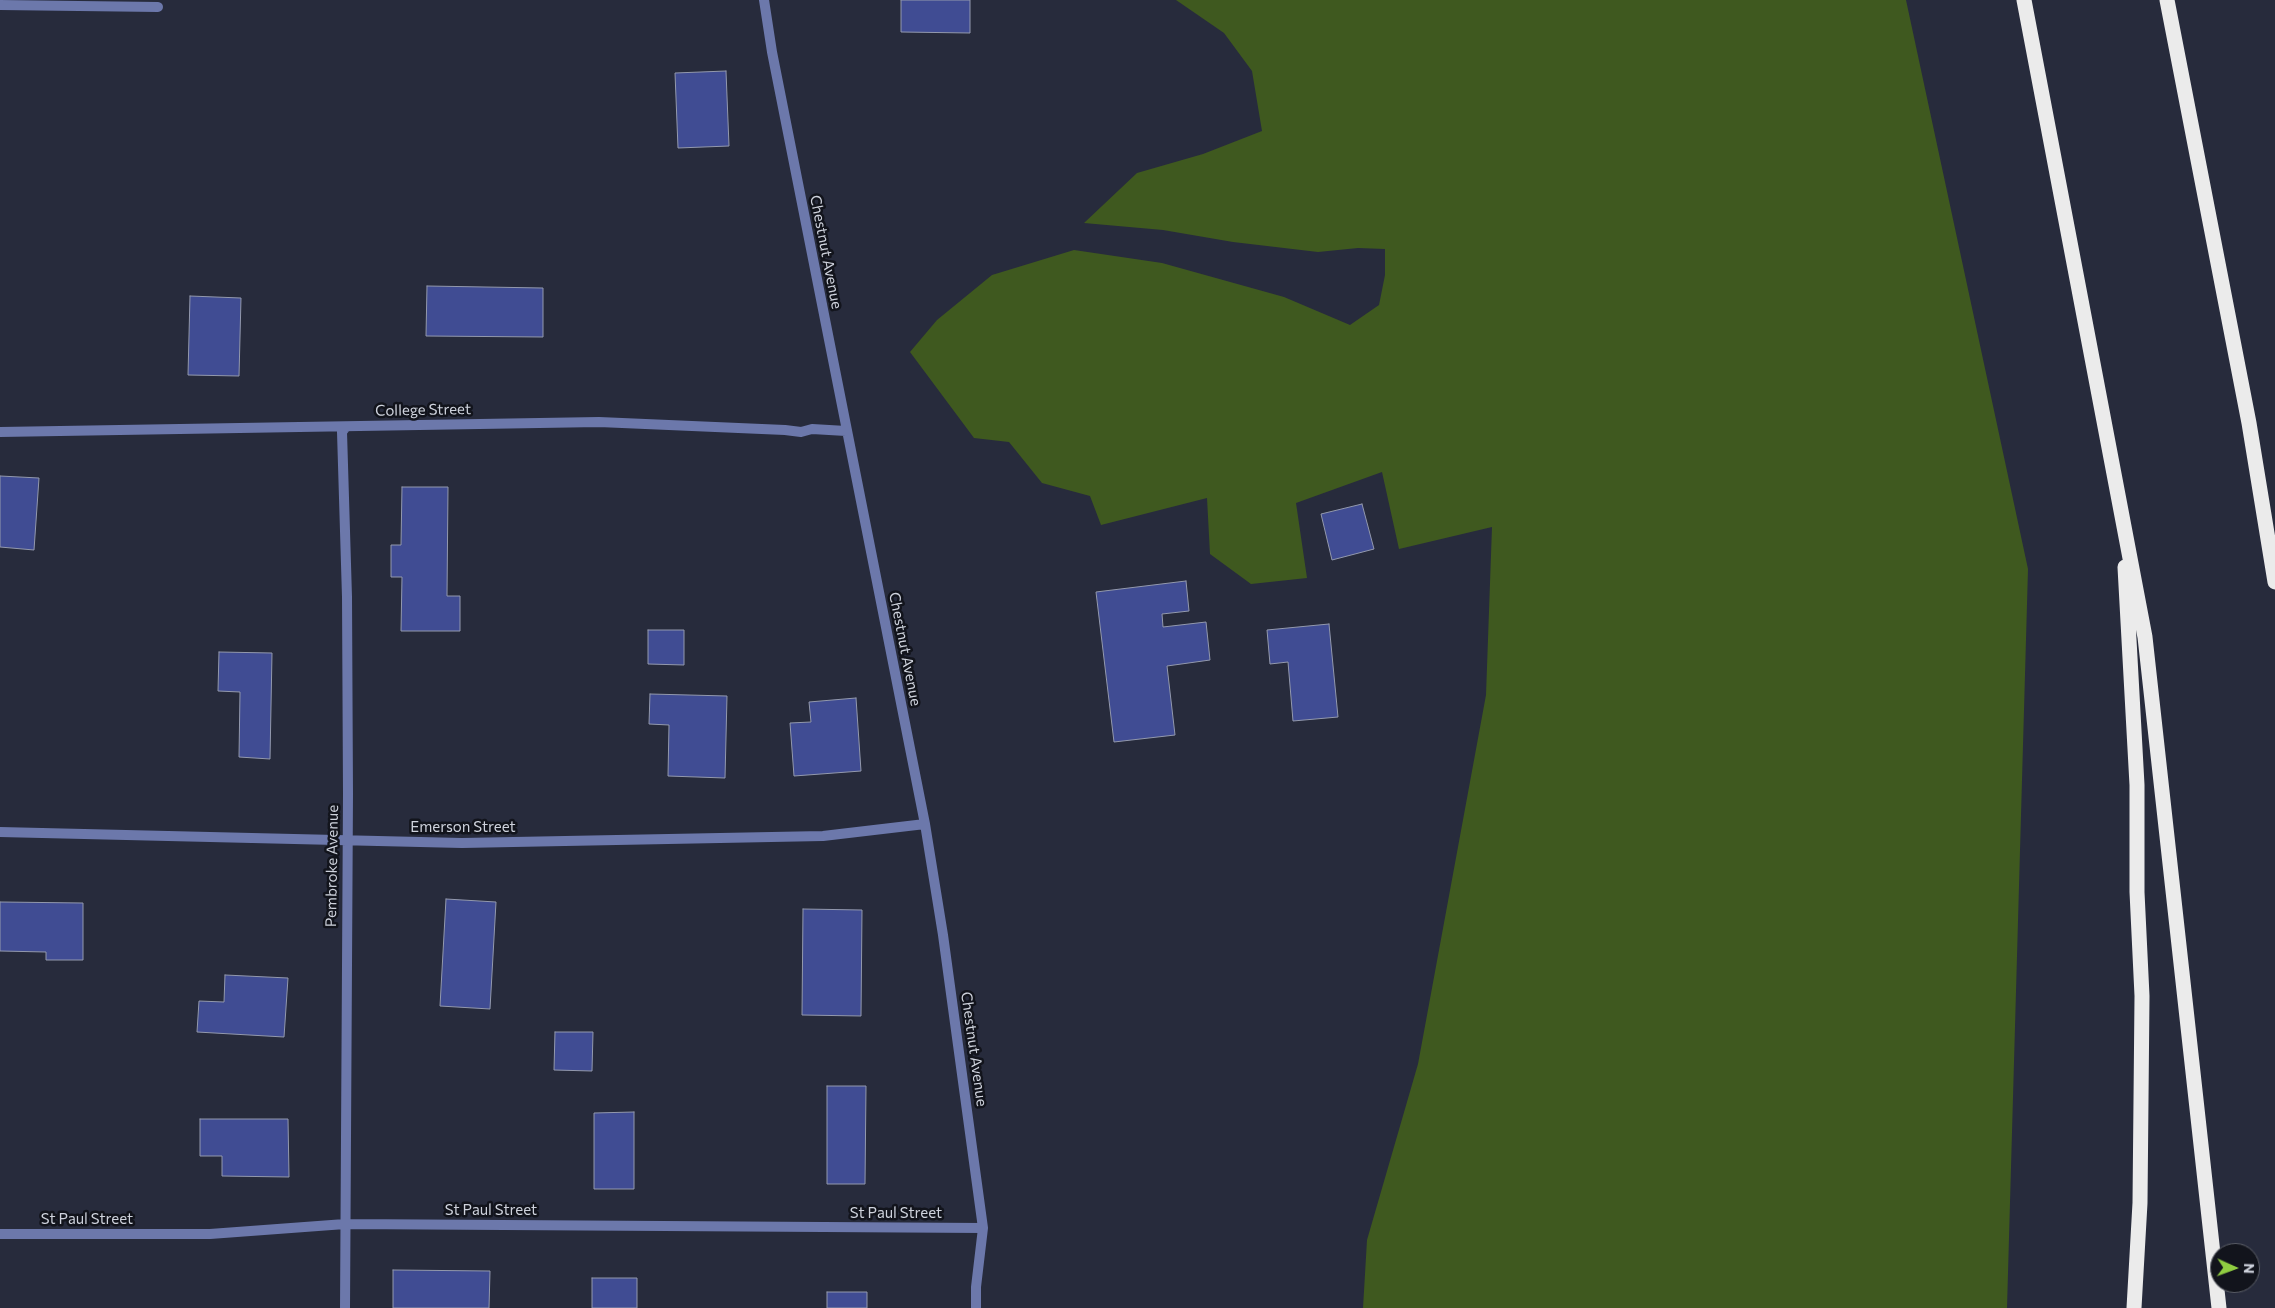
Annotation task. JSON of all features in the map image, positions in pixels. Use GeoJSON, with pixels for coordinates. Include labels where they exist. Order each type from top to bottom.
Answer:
{"type":"FeatureCollection","features":[{"type":"Feature","properties":{"kind":"highway"},"geometry":{"type":"LineString","coordinates":[[2024,0],[2145,637],[2219,1308]]}},
{"type":"Feature","properties":{"kind":"highway"},"geometry":{"type":"LineString","coordinates":[[2167,0],[2249,424],[2275,582]]}},
{"type":"Feature","properties":{"kind":"highway"},"geometry":{"type":"LineString","coordinates":[[2125,531],[2124,580],[2137,785],[2137,892],[2142,996],[2140,1194],[2134,1308]]}},
{"type":"Feature","properties":{"kind":"street","name":"Chestnut Avenue"},"geometry":{"type":"LineString","coordinates":[[764,0],[772,52],[846,431],[925,824],[943,935],[983,1228],[976,1286],[976,1308]]}},
{"type":"Feature","properties":{"kind":"street"},"geometry":{"type":"LineString","coordinates":[[0,6],[158,7]]}},
{"type":"Feature","properties":{"kind":"street","name":"College Street"},"geometry":{"type":"LineString","coordinates":[[0,432],[600,422],[801,432],[812,429],[846,431]]}},
{"type":"Feature","properties":{"kind":"street","name":"Pembroke Avenue"},"geometry":{"type":"LineString","coordinates":[[346,427],[342,432],[347,598],[346,1308]]}},
{"type":"Feature","properties":{"kind":"street","name":"Emerson Street"},"geometry":{"type":"LineString","coordinates":[[0,832],[462,843],[823,836],[925,824]]}},
{"type":"Feature","properties":{"kind":"street","name":"St Paul Street"},"geometry":{"type":"LineString","coordinates":[[0,1234],[210,1234],[345,1224],[983,1228]]}},
{"type":"Feature","properties":{"kind":"green space"},"geometry":{"type":"Polygon","coordinates":[[[1176,0],[1906,0],[2028,569],[2007,1308],[1363,1308],[1367,1240],[1418,1064],[1486,695],[1492,527],[1399,549],[1382,472],[1296,503],[1307,578],[1251,584],[1210,554],[1207,498],[1101,525],[1090,496],[1042,483],[1009,442],[974,438],[910,352],[937,320],[992,275],[1074,250],[1162,263],[1284,297],[1350,325],[1379,305],[1385,275],[1385,249],[1358,248],[1318,252],[1233,242],[1163,230],[1084,223],[1137,173],[1203,154],[1262,131],[1252,71],[1224,33],[1176,0]]]}},
{"type":"Feature","properties":{"kind":"building"},"geometry":{"type":"Polygon","coordinates":[[[901,0],[970,0],[970,33],[901,32],[901,0]]]}},
{"type":"Feature","properties":{"kind":"building"},"geometry":{"type":"Polygon","coordinates":[[[726,71],[729,146],[678,148],[675,73],[726,71]]]}},
{"type":"Feature","properties":{"kind":"building"},"geometry":{"type":"Polygon","coordinates":[[[427,286],[543,288],[543,337],[426,336],[427,286]]]}},
{"type":"Feature","properties":{"kind":"building"},"geometry":{"type":"Polygon","coordinates":[[[190,296],[241,298],[239,376],[188,375],[190,296]]]}},
{"type":"Feature","properties":{"kind":"building"},"geometry":{"type":"Polygon","coordinates":[[[0,476],[39,478],[34,550],[0,547],[0,476]]]}},
{"type":"Feature","properties":{"kind":"building"},"geometry":{"type":"Polygon","coordinates":[[[402,487],[448,487],[447,596],[460,596],[460,631],[401,631],[402,577],[391,577],[391,545],[401,545],[402,487]]]}},
{"type":"Feature","properties":{"kind":"building"},"geometry":{"type":"Polygon","coordinates":[[[1362,504],[1374,549],[1332,560],[1321,514],[1362,504]]]}},
{"type":"Feature","properties":{"kind":"building"},"geometry":{"type":"Polygon","coordinates":[[[1186,581],[1189,611],[1162,614],[1163,627],[1206,622],[1210,660],[1167,666],[1175,735],[1114,742],[1096,592],[1186,581]]]}},
{"type":"Feature","properties":{"kind":"building"},"geometry":{"type":"Polygon","coordinates":[[[1329,624],[1338,717],[1293,721],[1288,662],[1270,664],[1267,630],[1329,624]]]}},
{"type":"Feature","properties":{"kind":"building"},"geometry":{"type":"Polygon","coordinates":[[[648,630],[684,630],[684,665],[648,664],[648,630]]]}},
{"type":"Feature","properties":{"kind":"building"},"geometry":{"type":"Polygon","coordinates":[[[219,652],[272,653],[270,759],[239,757],[240,692],[218,691],[219,652]]]}},
{"type":"Feature","properties":{"kind":"building"},"geometry":{"type":"Polygon","coordinates":[[[650,694],[727,696],[725,778],[668,776],[669,725],[649,724],[650,694]]]}},
{"type":"Feature","properties":{"kind":"building"},"geometry":{"type":"Polygon","coordinates":[[[856,698],[861,771],[794,776],[790,723],[811,722],[809,702],[856,698]]]}},
{"type":"Feature","properties":{"kind":"building"},"geometry":{"type":"Polygon","coordinates":[[[446,899],[496,902],[490,1009],[440,1006],[446,899]]]}},
{"type":"Feature","properties":{"kind":"building"},"geometry":{"type":"Polygon","coordinates":[[[0,902],[83,903],[83,960],[46,960],[46,952],[0,951],[0,902]]]}},
{"type":"Feature","properties":{"kind":"building"},"geometry":{"type":"Polygon","coordinates":[[[803,909],[862,910],[861,1016],[802,1015],[803,909]]]}},
{"type":"Feature","properties":{"kind":"building"},"geometry":{"type":"Polygon","coordinates":[[[225,975],[288,978],[284,1037],[197,1032],[199,1001],[224,1002],[225,975]]]}},
{"type":"Feature","properties":{"kind":"building"},"geometry":{"type":"Polygon","coordinates":[[[555,1032],[593,1032],[592,1071],[554,1070],[555,1032]]]}},
{"type":"Feature","properties":{"kind":"building"},"geometry":{"type":"Polygon","coordinates":[[[827,1086],[866,1086],[865,1184],[827,1184],[827,1086]]]}},
{"type":"Feature","properties":{"kind":"building"},"geometry":{"type":"Polygon","coordinates":[[[634,1112],[634,1189],[594,1189],[594,1113],[634,1112]]]}},
{"type":"Feature","properties":{"kind":"building"},"geometry":{"type":"Polygon","coordinates":[[[200,1119],[288,1119],[289,1177],[222,1176],[222,1156],[200,1156],[200,1119]]]}},
{"type":"Feature","properties":{"kind":"building"},"geometry":{"type":"Polygon","coordinates":[[[393,1270],[490,1271],[489,1308],[393,1308],[393,1270]]]}},
{"type":"Feature","properties":{"kind":"building"},"geometry":{"type":"Polygon","coordinates":[[[592,1278],[637,1278],[637,1308],[592,1308],[592,1278]]]}},
{"type":"Feature","properties":{"kind":"building"},"geometry":{"type":"Polygon","coordinates":[[[827,1292],[867,1292],[867,1308],[827,1308],[827,1292]]]}}]}
